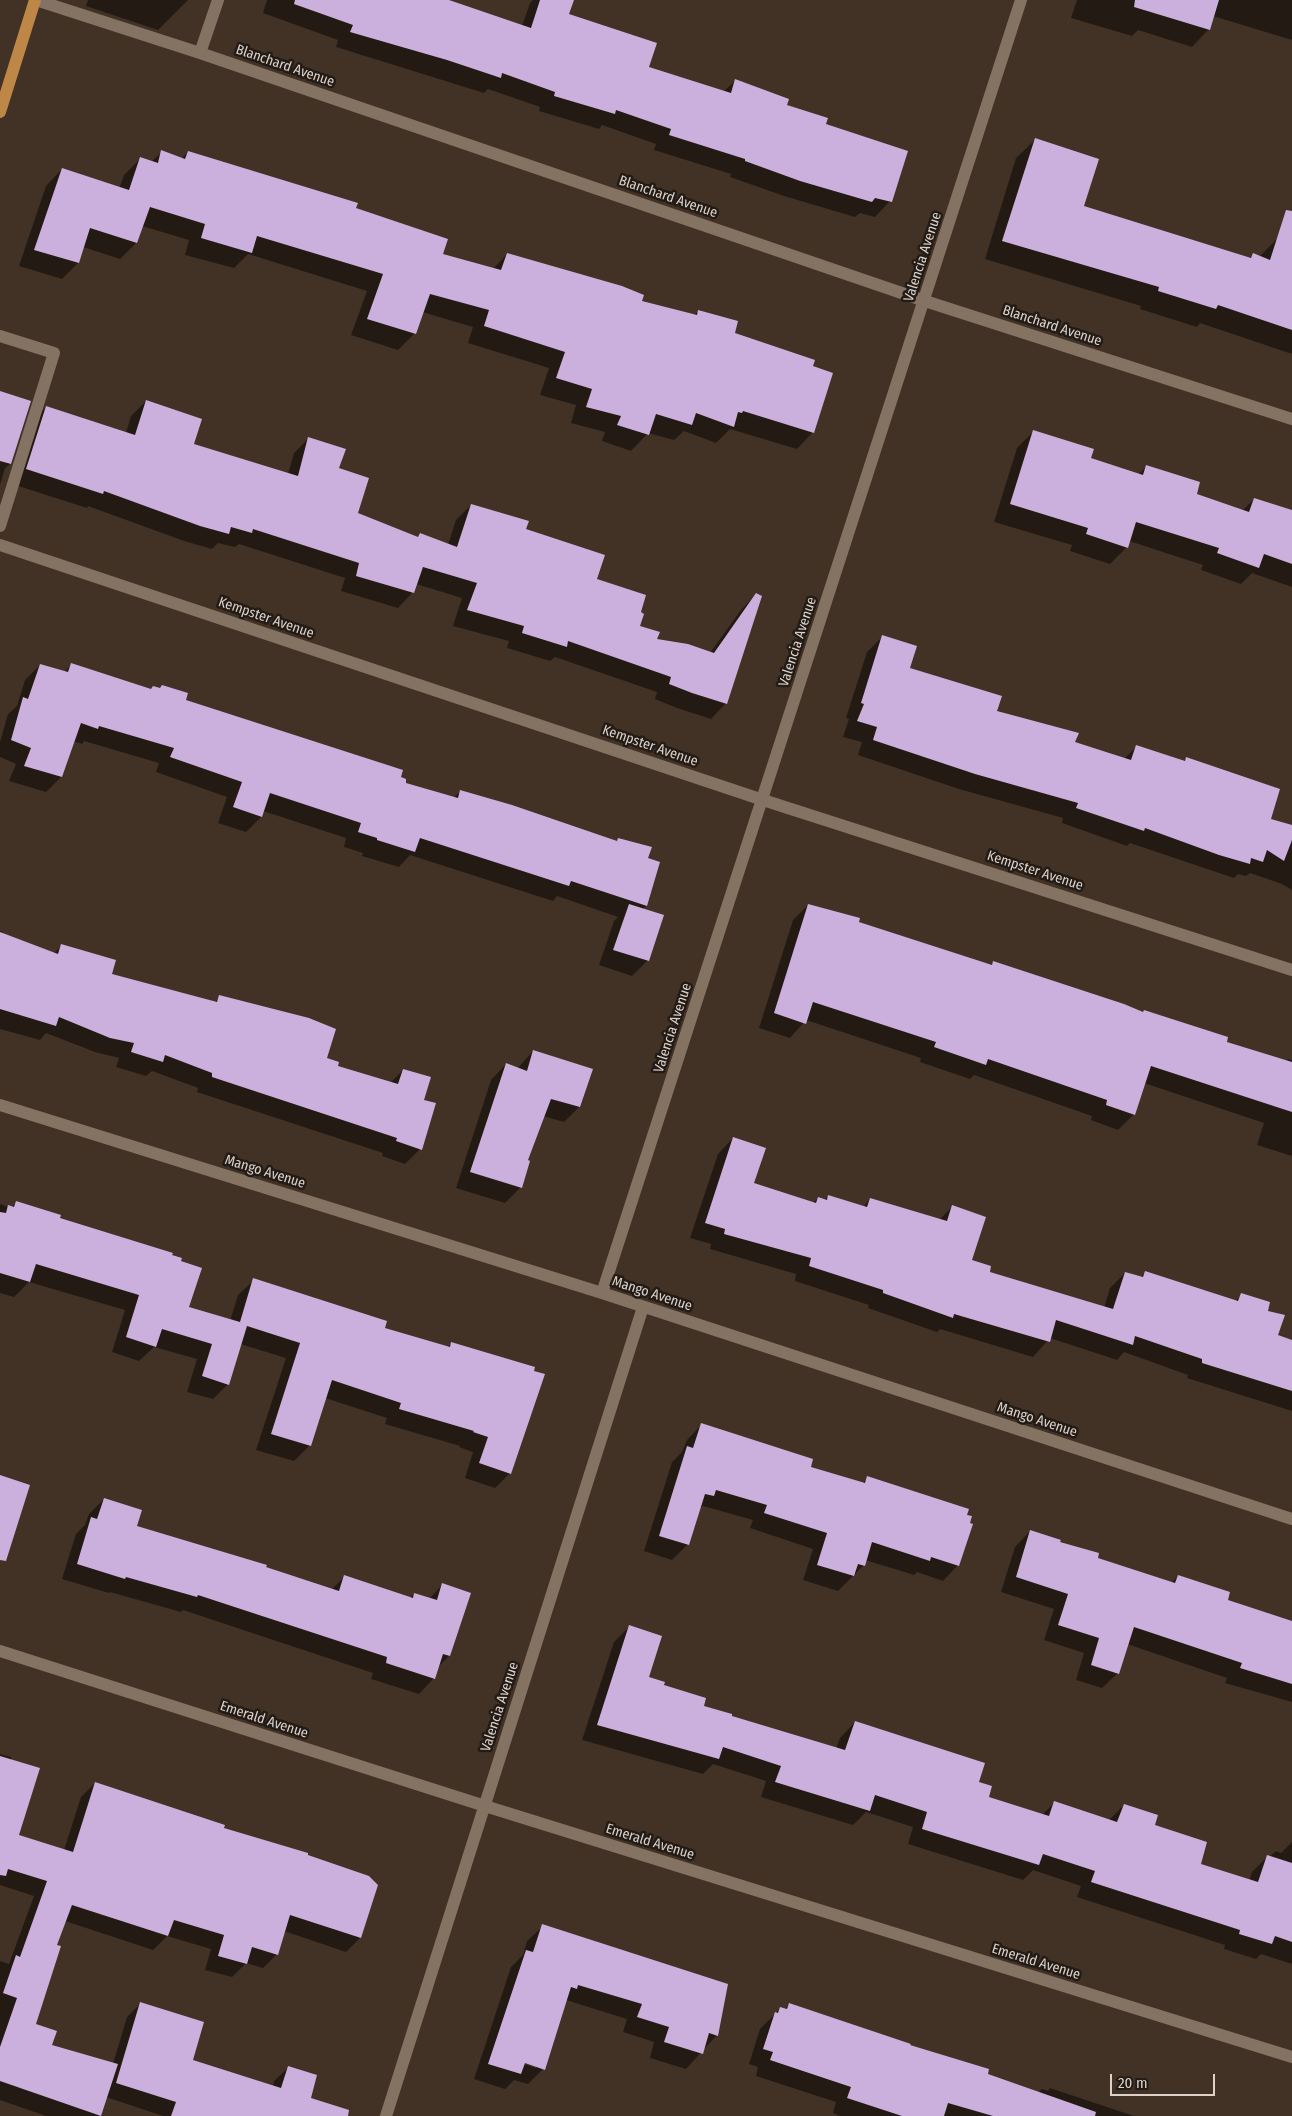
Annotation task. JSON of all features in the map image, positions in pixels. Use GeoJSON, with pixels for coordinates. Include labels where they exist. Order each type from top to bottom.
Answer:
{"type":"FeatureCollection","features":[{"type":"Feature","properties":{"kind":"main road"},"geometry":{"type":"LineString","coordinates":[[0,112],[36,0]]}},
{"type":"Feature","properties":{"kind":"street","name":"Blanchard Avenue"},"geometry":{"type":"LineString","coordinates":[[36,0],[200,53],[925,301],[1292,419]]}},
{"type":"Feature","properties":{"kind":"street"},"geometry":{"type":"LineString","coordinates":[[200,53],[218,0]]}},
{"type":"Feature","properties":{"kind":"street","name":"Valencia Avenue"},"geometry":{"type":"LineString","coordinates":[[602,1293],[1021,0]]}},
{"type":"Feature","properties":{"kind":"street"},"geometry":{"type":"LineString","coordinates":[[0,336],[54,353],[0,526]]}},
{"type":"Feature","properties":{"kind":"street","name":"Kempster Avenue"},"geometry":{"type":"LineString","coordinates":[[0,545],[763,800],[1292,970]]}},
{"type":"Feature","properties":{"kind":"street","name":"Mango Avenue"},"geometry":{"type":"LineString","coordinates":[[0,1105],[602,1293],[1292,1519]]}},
{"type":"Feature","properties":{"kind":"street","name":"Valencia Avenue"},"geometry":{"type":"LineString","coordinates":[[386,2116],[643,1307]]}},
{"type":"Feature","properties":{"kind":"street","name":"Emerald Avenue"},"geometry":{"type":"LineString","coordinates":[[0,1650],[484,1806],[1292,2058]]}},
{"type":"Feature","properties":{"kind":"building"},"geometry":{"type":"Polygon","coordinates":[[[295,0],[449,0],[531,28],[540,0],[574,0],[569,14],[657,43],[649,67],[731,93],[735,79],[789,99],[787,105],[828,118],[826,124],[908,151],[892,202],[875,198],[872,202],[800,181],[745,161],[745,159],[669,135],[671,129],[616,110],[615,114],[554,96],[555,92],[502,73],[501,78],[350,32],[353,25],[294,4],[295,0]]]}},
{"type":"Feature","properties":{"kind":"building"},"geometry":{"type":"Polygon","coordinates":[[[1135,0],[1219,0],[1210,30],[1134,7],[1135,0]]]}},
{"type":"Feature","properties":{"kind":"building"},"geometry":{"type":"Polygon","coordinates":[[[1035,138],[1099,159],[1084,206],[1251,258],[1253,253],[1270,260],[1286,210],[1292,211],[1292,330],[1218,305],[1216,309],[1158,291],[1159,287],[1002,241],[1035,138]]]}},
{"type":"Feature","properties":{"kind":"building"},"geometry":{"type":"Polygon","coordinates":[[[161,150],[185,159],[188,151],[358,203],[356,208],[448,239],[443,254],[501,270],[507,253],[622,286],[644,295],[642,301],[697,315],[698,310],[738,321],[735,333],[815,360],[813,366],[833,373],[814,433],[743,411],[742,413],[738,412],[734,427],[696,413],[692,425],[656,414],[649,435],[617,425],[621,416],[586,407],[592,389],[556,378],[565,352],[484,326],[489,310],[430,294],[416,334],[367,319],[383,274],[257,236],[252,253],[201,238],[205,224],[150,207],[137,243],[90,228],[79,263],[34,250],[62,168],[129,190],[140,157],[158,163],[161,150]]]}},
{"type":"Feature","properties":{"kind":"building"},"geometry":{"type":"Polygon","coordinates":[[[0,391],[31,401],[11,464],[0,461],[0,391]]]}},
{"type":"Feature","properties":{"kind":"building"},"geometry":{"type":"Polygon","coordinates":[[[146,400],[202,419],[194,444],[298,476],[308,437],[346,449],[339,468],[369,478],[358,513],[418,537],[420,533],[457,547],[471,504],[529,521],[526,529],[605,555],[597,579],[646,595],[641,612],[644,614],[640,626],[660,632],[657,639],[688,644],[714,653],[756,593],[762,596],[727,704],[669,684],[671,677],[568,641],[567,647],[522,633],[524,626],[467,610],[477,583],[423,567],[414,593],[356,576],[359,563],[253,529],[252,533],[231,527],[229,534],[200,526],[104,491],[103,494],[26,469],[46,406],[135,435],[146,400]]]}},
{"type":"Feature","properties":{"kind":"building"},"geometry":{"type":"Polygon","coordinates":[[[1033,430],[1094,449],[1091,458],[1143,475],[1146,465],[1200,482],[1197,494],[1249,512],[1254,498],[1292,510],[1292,564],[1264,554],[1259,568],[1217,553],[1219,548],[1136,522],[1128,548],[1086,534],[1088,528],[1010,504],[1033,430]]]}},
{"type":"Feature","properties":{"kind":"building"},"geometry":{"type":"Polygon","coordinates":[[[882,635],[917,646],[910,668],[1002,696],[997,711],[1079,733],[1075,742],[1131,760],[1136,745],[1185,761],[1186,757],[1280,789],[1271,819],[1292,825],[1292,840],[1284,861],[1267,850],[1263,862],[1251,858],[1250,864],[1219,855],[1145,828],[1144,831],[1076,808],[1078,803],[975,774],[873,740],[877,727],[857,721],[864,704],[861,703],[882,635]]]}},
{"type":"Feature","properties":{"kind":"building"},"geometry":{"type":"Polygon","coordinates":[[[71,663],[151,689],[153,686],[160,688],[162,685],[188,693],[186,700],[403,770],[401,777],[406,779],[406,783],[458,798],[460,790],[512,805],[617,841],[618,838],[652,847],[648,858],[660,862],[647,906],[571,881],[569,886],[420,838],[415,852],[358,832],[361,823],[270,793],[262,817],[233,807],[242,782],[170,757],[174,748],[99,726],[98,729],[81,723],[62,777],[24,766],[31,748],[11,740],[23,697],[28,699],[40,664],[68,672],[71,663]]]}},
{"type":"Feature","properties":{"kind":"building"},"geometry":{"type":"Polygon","coordinates":[[[629,904],[664,915],[649,961],[613,950],[629,904]]]}},
{"type":"Feature","properties":{"kind":"building"},"geometry":{"type":"Polygon","coordinates":[[[808,904],[860,918],[859,922],[992,965],[993,961],[1143,1012],[1144,1010],[1228,1037],[1227,1042],[1292,1062],[1292,1112],[1151,1066],[1135,1115],[1106,1105],[1107,1100],[988,1059],[986,1065],[934,1047],[936,1042],[813,1002],[806,1024],[774,1013],[808,904]]]}},
{"type":"Feature","properties":{"kind":"building"},"geometry":{"type":"Polygon","coordinates":[[[0,932],[58,954],[61,944],[116,960],[112,974],[217,1002],[219,995],[309,1018],[336,1029],[327,1058],[339,1062],[338,1066],[398,1084],[403,1069],[431,1077],[424,1100],[436,1103],[422,1150],[396,1141],[397,1138],[212,1077],[212,1073],[165,1055],[163,1062],[131,1052],[134,1043],[110,1038],[59,1017],[56,1026],[0,1009],[0,932]]]}},
{"type":"Feature","properties":{"kind":"building"},"geometry":{"type":"Polygon","coordinates":[[[533,1050],[593,1069],[580,1107],[551,1099],[528,1160],[530,1161],[522,1188],[470,1172],[506,1063],[527,1071],[533,1050]]]}},
{"type":"Feature","properties":{"kind":"building"},"geometry":{"type":"Polygon","coordinates":[[[733,1137],[766,1148],[754,1183],[816,1203],[818,1197],[827,1200],[828,1195],[867,1207],[870,1198],[947,1221],[952,1205],[986,1217],[972,1260],[991,1266],[990,1272],[1113,1309],[1125,1272],[1143,1277],[1145,1271],[1238,1301],[1241,1293],[1270,1302],[1268,1311],[1285,1315],[1278,1335],[1292,1340],[1292,1391],[1202,1363],[1202,1359],[1135,1336],[1133,1345],[1056,1320],[1050,1342],[954,1314],[953,1318],[883,1293],[883,1290],[809,1266],[811,1258],[724,1234],[725,1229],[705,1223],[733,1137]]]}},
{"type":"Feature","properties":{"kind":"building"},"geometry":{"type":"Polygon","coordinates":[[[16,1201],[61,1215],[60,1218],[173,1253],[172,1255],[182,1258],[181,1261],[202,1268],[189,1307],[240,1322],[253,1278],[387,1321],[385,1328],[450,1347],[451,1342],[535,1367],[534,1371],[545,1374],[511,1474],[479,1463],[488,1437],[474,1431],[399,1409],[401,1403],[332,1380],[311,1446],[271,1434],[300,1343],[247,1326],[229,1385],[202,1376],[212,1344],[162,1329],[156,1347],[126,1337],[139,1295],[36,1264],[30,1282],[0,1273],[0,1212],[6,1213],[8,1205],[14,1207],[16,1201]]]}},
{"type":"Feature","properties":{"kind":"building"},"geometry":{"type":"Polygon","coordinates":[[[701,1423],[813,1459],[811,1467],[865,1483],[867,1476],[969,1509],[967,1515],[972,1516],[970,1523],[973,1524],[959,1566],[931,1557],[930,1561],[872,1542],[865,1566],[858,1564],[854,1576],[817,1565],[827,1533],[764,1513],[767,1505],[716,1490],[714,1496],[705,1494],[689,1545],[659,1536],[687,1446],[693,1448],[701,1423]]]}},
{"type":"Feature","properties":{"kind":"building"},"geometry":{"type":"Polygon","coordinates":[[[0,1475],[30,1485],[6,1561],[0,1560],[0,1475]]]}},
{"type":"Feature","properties":{"kind":"building"},"geometry":{"type":"Polygon","coordinates":[[[104,1498],[142,1510],[137,1526],[267,1565],[266,1567],[339,1591],[344,1575],[413,1598],[414,1593],[437,1600],[442,1583],[471,1593],[450,1656],[443,1654],[435,1679],[386,1663],[387,1657],[198,1595],[197,1597],[126,1577],[125,1579],[77,1564],[91,1517],[97,1519],[104,1498]]]}},
{"type":"Feature","properties":{"kind":"building"},"geometry":{"type":"Polygon","coordinates":[[[1030,1530],[1061,1540],[1060,1542],[1099,1553],[1098,1558],[1175,1583],[1178,1575],[1230,1592],[1228,1600],[1292,1621],[1292,1684],[1240,1668],[1242,1663],[1134,1627],[1119,1674],[1091,1665],[1099,1638],[1058,1625],[1068,1594],[1016,1577],[1030,1530]]]}},
{"type":"Feature","properties":{"kind":"building"},"geometry":{"type":"Polygon","coordinates":[[[629,1625],[662,1636],[649,1677],[665,1682],[664,1685],[706,1698],[704,1706],[845,1750],[855,1721],[985,1763],[979,1782],[992,1786],[989,1797],[1049,1816],[1054,1801],[1117,1822],[1124,1804],[1158,1815],[1155,1825],[1207,1842],[1201,1864],[1258,1882],[1267,1855],[1292,1863],[1292,1942],[1275,1936],[1272,1944],[1239,1934],[1240,1930],[1091,1882],[1095,1871],[1043,1854],[1039,1865],[922,1829],[927,1812],[875,1795],[870,1811],[775,1782],[781,1766],[723,1747],[719,1759],[597,1725],[629,1625]]]}},
{"type":"Feature","properties":{"kind":"building"},"geometry":{"type":"Polygon","coordinates":[[[0,1756],[40,1768],[19,1835],[73,1852],[95,1782],[225,1825],[224,1828],[308,1853],[308,1855],[369,1876],[378,1885],[361,1938],[290,1915],[278,1955],[252,1947],[247,1964],[218,1956],[224,1935],[174,1920],[168,1936],[72,1905],[57,1945],[61,1946],[36,2024],[57,2031],[52,2045],[118,2064],[101,2116],[0,2081],[0,2047],[17,1998],[3,1993],[16,1955],[20,1957],[47,1881],[8,1869],[6,1876],[0,1875],[0,1756]]]}},
{"type":"Feature","properties":{"kind":"building"},"geometry":{"type":"Polygon","coordinates":[[[542,1924],[728,1984],[718,2036],[709,2033],[703,2054],[664,2042],[669,2027],[637,2017],[642,2004],[578,1985],[577,1989],[571,1987],[545,2070],[525,2063],[521,2074],[488,2064],[526,1950],[533,1952],[542,1924]]]}},
{"type":"Feature","properties":{"kind":"building"},"geometry":{"type":"Polygon","coordinates":[[[140,2002],[204,2022],[193,2060],[281,2088],[288,2066],[317,2075],[311,2098],[349,2110],[348,2116],[171,2116],[176,2102],[116,2083],[140,2002]]]}},
{"type":"Feature","properties":{"kind":"building"},"geometry":{"type":"Polygon","coordinates":[[[789,2003],[910,2045],[989,2069],[988,2074],[1096,2112],[1095,2116],[993,2116],[948,2103],[944,2116],[902,2116],[847,2098],[851,2087],[770,2060],[773,2052],[763,2049],[775,2012],[778,2013],[780,2007],[787,2009],[789,2003]]]}}]}
